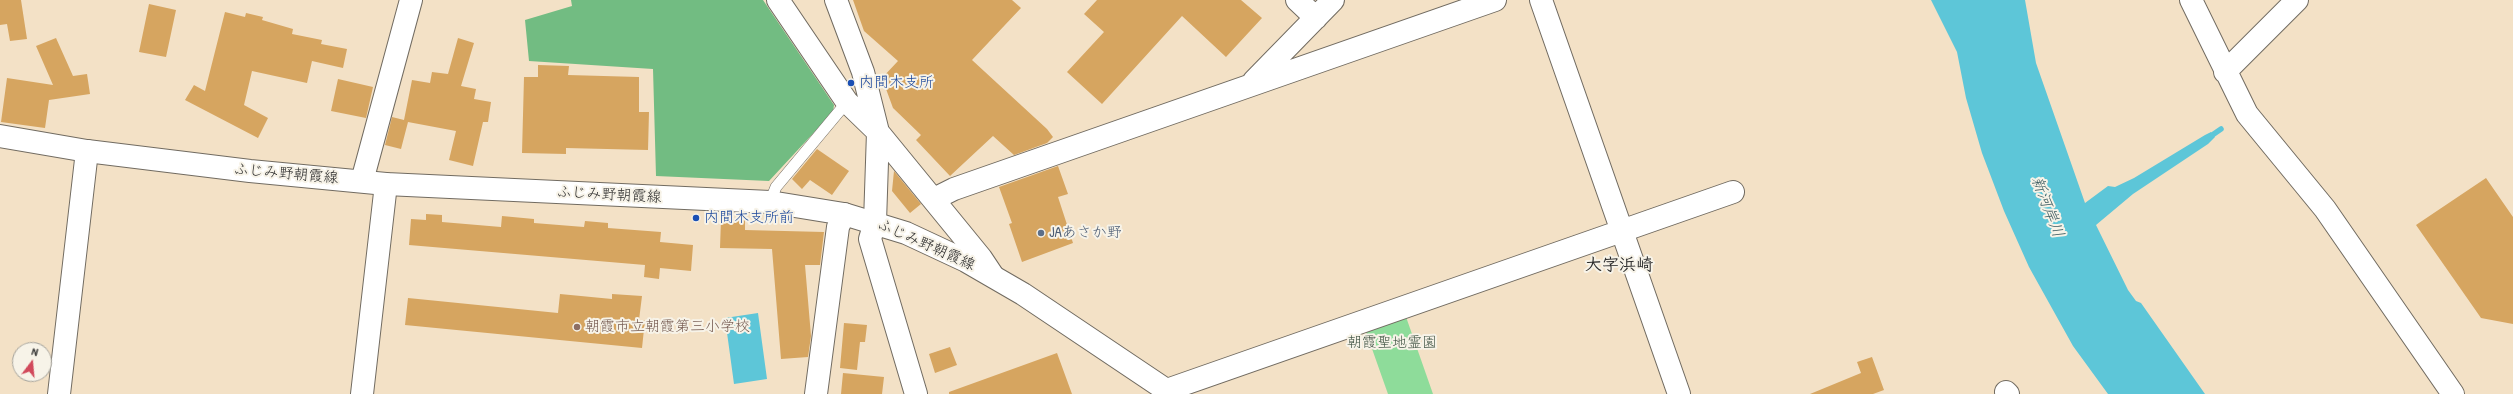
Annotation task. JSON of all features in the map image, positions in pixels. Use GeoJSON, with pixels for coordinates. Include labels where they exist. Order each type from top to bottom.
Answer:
{"type":"FeatureCollection","features":[{"type":"Feature","properties":{"kind":"street"},"geometry":{"type":"LineString","coordinates":[[362,181],[412,0]]}},
{"type":"Feature","properties":{"kind":"street"},"geometry":{"type":"LineString","coordinates":[[778,0],[848,102],[878,132],[934,199],[981,258],[993,276]]}},
{"type":"Feature","properties":{"kind":"street"},"geometry":{"type":"LineString","coordinates":[[836,0],[863,72],[878,132],[875,222],[870,239],[916,394]]}},
{"type":"Feature","properties":{"kind":"street"},"geometry":{"type":"LineString","coordinates":[[1297,0],[1316,18]]}},
{"type":"Feature","properties":{"kind":"street"},"geometry":{"type":"LineString","coordinates":[[1251,85],[1333,0]]}},
{"type":"Feature","properties":{"kind":"street"},"geometry":{"type":"LineString","coordinates":[[934,199],[954,189],[1495,0]]}},
{"type":"Feature","properties":{"kind":"street"},"geometry":{"type":"LineString","coordinates":[[1541,0],[1679,394]]}},
{"type":"Feature","properties":{"kind":"street"},"geometry":{"type":"LineString","coordinates":[[2191,0],[2225,72],[2247,114],[2326,209],[2453,394]]}},
{"type":"Feature","properties":{"kind":"street"},"geometry":{"type":"LineString","coordinates":[[2225,72],[2296,0]]}},
{"type":"Feature","properties":{"kind":"street","name":"ふじみ野朝霞線"},"geometry":{"type":"LineString","coordinates":[[1,137],[87,151],[250,171],[386,184],[770,202],[844,214],[875,222],[936,246],[993,276],[1170,392]]}},
{"type":"Feature","properties":{"kind":"street"},"geometry":{"type":"LineString","coordinates":[[58,394],[87,151]]}},
{"type":"Feature","properties":{"kind":"street"},"geometry":{"type":"LineString","coordinates":[[362,394],[386,184]]}},
{"type":"Feature","properties":{"kind":"street"},"geometry":{"type":"LineString","coordinates":[[1170,392],[1734,192]]}},
{"type":"Feature","properties":{"kind":"street"},"geometry":{"type":"LineString","coordinates":[[816,394],[838,227],[844,214]]}},
{"type":"Feature","properties":{"kind":"lane"},"geometry":{"type":"LineString","coordinates":[[770,202],[776,187],[848,102]]}},
{"type":"Feature","properties":{"kind":"green space"},"geometry":{"type":"Polygon","coordinates":[[[571,0],[763,0],[834,105],[833,112],[769,181],[656,176],[653,69],[529,61],[525,20],[572,6],[571,0]]]}},
{"type":"Feature","properties":{"kind":"green space","name":"朝霞聖地霊園"},"geometry":{"type":"Polygon","coordinates":[[[1405,314],[1433,394],[1388,394],[1365,329],[1405,314]]]}},
{"type":"Feature","properties":{"kind":"water","name":"新河岸川"},"geometry":{"type":"Polygon","coordinates":[[[1931,0],[2025,0],[2036,63],[2085,203],[2108,186],[2115,187],[2134,178],[2205,135],[2211,132],[2215,137],[2208,144],[2133,194],[2096,225],[2128,290],[2136,301],[2141,303],[2205,394],[2108,394],[2073,346],[2029,267],[2004,211],[1982,153],[1966,98],[1957,52],[1931,0]]]}},
{"type":"Feature","properties":{"kind":"water"},"geometry":{"type":"Polygon","coordinates":[[[758,313],[767,379],[734,384],[725,318],[758,313]]]}},
{"type":"Feature","properties":{"kind":"building"},"geometry":{"type":"Polygon","coordinates":[[[0,0],[21,0],[27,39],[10,41],[7,24],[0,25],[0,0]]]}},
{"type":"Feature","properties":{"kind":"building"},"geometry":{"type":"Polygon","coordinates":[[[853,0],[1012,0],[1021,8],[972,60],[1047,129],[1053,137],[1047,143],[1014,155],[993,136],[950,176],[916,140],[921,135],[893,108],[882,78],[898,61],[864,31],[853,0]]]}},
{"type":"Feature","properties":{"kind":"building"},"geometry":{"type":"Polygon","coordinates":[[[1097,0],[1241,0],[1262,18],[1226,57],[1182,16],[1102,104],[1067,72],[1104,32],[1084,14],[1097,0]]]}},
{"type":"Feature","properties":{"kind":"building"},"geometry":{"type":"Polygon","coordinates":[[[149,4],[176,10],[166,57],[139,52],[149,4]]]}},
{"type":"Feature","properties":{"kind":"building"},"geometry":{"type":"Polygon","coordinates":[[[225,12],[245,17],[246,13],[263,17],[262,20],[293,29],[292,34],[322,40],[321,44],[347,49],[343,68],[312,61],[307,83],[252,71],[244,105],[268,118],[258,138],[185,100],[194,85],[205,91],[225,12]]]}},
{"type":"Feature","properties":{"kind":"building"},"geometry":{"type":"Polygon","coordinates":[[[56,38],[73,76],[87,74],[90,94],[49,100],[45,128],[1,122],[7,78],[53,85],[36,46],[56,38]]]}},
{"type":"Feature","properties":{"kind":"building"},"geometry":{"type":"Polygon","coordinates":[[[458,38],[474,43],[461,86],[476,89],[474,99],[491,102],[488,122],[483,122],[473,166],[449,160],[456,131],[408,122],[401,149],[385,145],[392,117],[404,120],[412,80],[430,83],[432,72],[448,74],[458,38]]]}},
{"type":"Feature","properties":{"kind":"building"},"geometry":{"type":"Polygon","coordinates":[[[538,65],[569,66],[568,75],[639,77],[639,112],[649,112],[648,150],[566,148],[566,154],[522,153],[524,77],[538,77],[538,65]]]}},
{"type":"Feature","properties":{"kind":"building"},"geometry":{"type":"Polygon","coordinates":[[[338,79],[373,87],[366,118],[331,111],[338,79]]]}},
{"type":"Feature","properties":{"kind":"building"},"geometry":{"type":"Polygon","coordinates":[[[817,149],[849,171],[832,195],[810,180],[802,189],[792,179],[817,149]]]}},
{"type":"Feature","properties":{"kind":"building"},"geometry":{"type":"Polygon","coordinates":[[[1058,166],[1068,194],[1058,197],[1073,243],[1022,262],[1009,224],[1012,223],[999,187],[1058,166]]]}},
{"type":"Feature","properties":{"kind":"building"},"geometry":{"type":"Polygon","coordinates":[[[894,171],[921,204],[910,213],[892,191],[894,171]]]}},
{"type":"Feature","properties":{"kind":"building"},"geometry":{"type":"Polygon","coordinates":[[[2486,178],[2513,217],[2513,324],[2481,318],[2416,225],[2486,178]]]}},
{"type":"Feature","properties":{"kind":"building"},"geometry":{"type":"Polygon","coordinates":[[[426,214],[442,215],[442,222],[501,227],[502,216],[534,219],[534,223],[584,227],[585,221],[608,223],[608,228],[661,232],[660,242],[693,245],[691,271],[660,268],[659,279],[644,277],[645,265],[409,245],[411,219],[426,220],[426,214]]]}},
{"type":"Feature","properties":{"kind":"building"},"geometry":{"type":"Polygon","coordinates":[[[721,219],[745,219],[745,230],[824,232],[820,265],[805,265],[811,336],[808,357],[781,359],[772,249],[720,248],[721,219]]]}},
{"type":"Feature","properties":{"kind":"building"},"geometry":{"type":"Polygon","coordinates":[[[560,294],[612,299],[612,294],[642,296],[639,320],[645,320],[642,348],[405,325],[408,298],[558,313],[560,294]]]}},
{"type":"Feature","properties":{"kind":"building"},"geometry":{"type":"Polygon","coordinates":[[[844,323],[867,325],[865,342],[860,342],[857,370],[840,368],[844,323]]]}},
{"type":"Feature","properties":{"kind":"building"},"geometry":{"type":"Polygon","coordinates":[[[950,347],[957,365],[935,373],[929,354],[950,347]]]}},
{"type":"Feature","properties":{"kind":"building"},"geometry":{"type":"Polygon","coordinates":[[[1057,353],[1072,394],[949,394],[949,392],[1057,353]]]}},
{"type":"Feature","properties":{"kind":"building"},"geometry":{"type":"Polygon","coordinates":[[[1872,357],[1884,390],[1873,394],[1810,394],[1861,373],[1857,362],[1872,357]]]}},
{"type":"Feature","properties":{"kind":"building"},"geometry":{"type":"Polygon","coordinates":[[[843,373],[884,377],[882,394],[841,394],[843,373]]]}},
{"type":"Feature","properties":{"kind":"waterway"},"geometry":{"type":"LineString","coordinates":[[2208,138],[2221,129]]}},
{"type":"Feature","properties":{"kind":"place","name":"内間木支所"},"geometry":{"type":"Point","coordinates":[851,83]}},
{"type":"Feature","properties":{"kind":"place","name":"内間木支所前"},"geometry":{"type":"Point","coordinates":[696,218]}},
{"type":"Feature","properties":{"kind":"place","name":"JAあさか野"},"geometry":{"type":"Point","coordinates":[1041,233]}},
{"type":"Feature","properties":{"kind":"place","name":"朝霞市立朝霞第三小学校"},"geometry":{"type":"Point","coordinates":[577,327]}},
{"type":"Feature","properties":{"kind":"district","name":"大字浜崎"},"geometry":{"type":"Point","coordinates":[1619,265]}}]}
